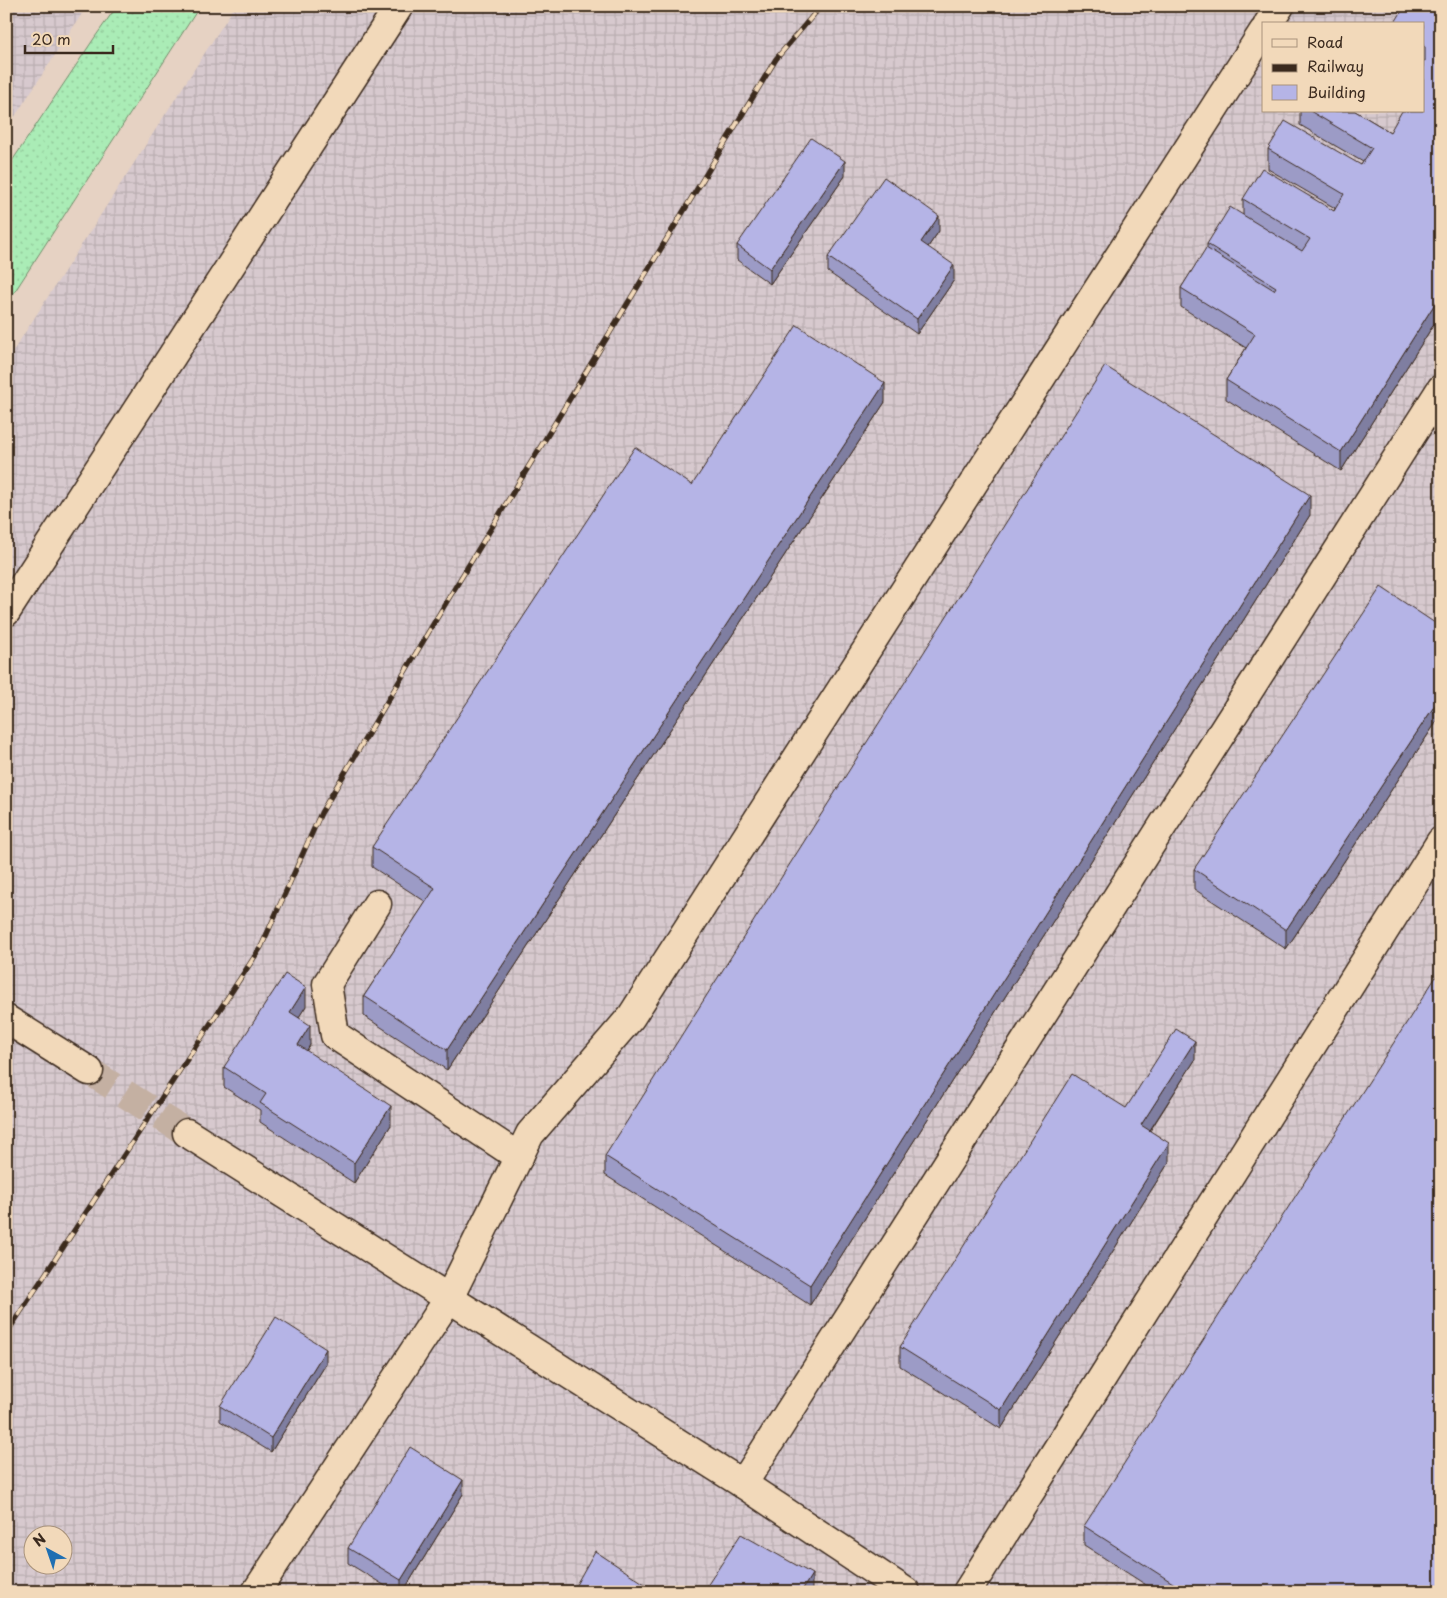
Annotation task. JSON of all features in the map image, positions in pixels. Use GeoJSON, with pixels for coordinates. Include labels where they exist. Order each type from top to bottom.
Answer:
{"type":"FeatureCollection","features":[{"type":"Feature","properties":{"kind":"lane"},"geometry":{"type":"LineString","coordinates":[[6,612],[399,6]]}},
{"type":"Feature","properties":{"kind":"lane"},"geometry":{"type":"LineString","coordinates":[[1269,22],[1280,6]]}},
{"type":"Feature","properties":{"kind":"lane"},"geometry":{"type":"LineString","coordinates":[[256,1592],[449,1298],[530,1134],[631,1017],[1262,34]]}},
{"type":"Feature","properties":{"kind":"lane"},"geometry":{"type":"LineString","coordinates":[[743,1484],[1441,389]]}},
{"type":"Feature","properties":{"kind":"lane"},"geometry":{"type":"LineString","coordinates":[[967,1592],[1441,840]]}},
{"type":"Feature","properties":{"kind":"lane"},"geometry":{"type":"LineString","coordinates":[[377,904],[327,984],[335,1036],[519,1157]]}},
{"type":"Feature","properties":{"kind":"lane"},"geometry":{"type":"LineString","coordinates":[[6,1019],[89,1070]]}},
{"type":"Feature","properties":{"kind":"lane"},"geometry":{"type":"LineString","coordinates":[[188,1133],[743,1484],[906,1592]]}},
{"type":"Feature","properties":{"kind":"shaded area"},"geometry":{"type":"Polygon","coordinates":[[[6,6],[87,6],[6,130],[6,6]]]}},
{"type":"Feature","properties":{"kind":"shaded area"},"geometry":{"type":"Polygon","coordinates":[[[235,6],[1441,6],[1441,1592],[6,1592],[6,362],[235,6]]]}},
{"type":"Feature","properties":{"kind":"green space"},"geometry":{"type":"Polygon","coordinates":[[[117,6],[200,6],[6,305],[6,170],[117,6]]]}},
{"type":"Feature","properties":{"kind":"building"},"geometry":{"type":"Polygon","coordinates":[[[1405,6],[1441,6],[1441,294],[1341,452],[1226,380],[1255,334],[1181,288],[1206,248],[1274,290],[1276,287],[1207,244],[1230,207],[1302,251],[1310,239],[1243,199],[1262,168],[1334,211],[1344,194],[1268,149],[1285,121],[1361,165],[1372,148],[1312,112],[1357,112],[1390,132],[1401,112],[1424,112],[1424,22],[1395,22],[1405,6]]]}},
{"type":"Feature","properties":{"kind":"building"},"geometry":{"type":"Polygon","coordinates":[[[811,138],[845,161],[770,269],[737,245],[811,138]]]}},
{"type":"Feature","properties":{"kind":"building"},"geometry":{"type":"Polygon","coordinates":[[[884,177],[939,216],[921,242],[954,265],[917,319],[828,257],[884,177]]]}},
{"type":"Feature","properties":{"kind":"building"},"geometry":{"type":"Polygon","coordinates":[[[797,325],[885,383],[447,1050],[364,996],[435,888],[372,847],[635,447],[692,485],[797,325]]]}},
{"type":"Feature","properties":{"kind":"building"},"geometry":{"type":"Polygon","coordinates":[[[1105,366],[1310,495],[810,1285],[605,1156],[1105,366]]]}},
{"type":"Feature","properties":{"kind":"building"},"geometry":{"type":"Polygon","coordinates":[[[1381,587],[1441,627],[1441,696],[1286,930],[1194,869],[1381,587]]]}},
{"type":"Feature","properties":{"kind":"building"},"geometry":{"type":"Polygon","coordinates":[[[1441,969],[1441,1592],[1187,1592],[1084,1526],[1441,969]]]}},
{"type":"Feature","properties":{"kind":"building"},"geometry":{"type":"Polygon","coordinates":[[[285,974],[306,987],[290,1012],[310,1025],[298,1045],[391,1106],[354,1163],[260,1103],[266,1094],[224,1067],[285,974]]]}},
{"type":"Feature","properties":{"kind":"building"},"geometry":{"type":"Polygon","coordinates":[[[1176,1029],[1195,1041],[1141,1125],[1169,1143],[1001,1410],[900,1347],[1072,1074],[1126,1108],[1176,1029]]]}},
{"type":"Feature","properties":{"kind":"building"},"geometry":{"type":"Polygon","coordinates":[[[276,1317],[326,1349],[271,1438],[220,1406],[276,1317]]]}},
{"type":"Feature","properties":{"kind":"building"},"geometry":{"type":"Polygon","coordinates":[[[410,1447],[463,1480],[401,1580],[348,1548],[410,1447]]]}},
{"type":"Feature","properties":{"kind":"building"},"geometry":{"type":"Polygon","coordinates":[[[741,1534],[812,1574],[801,1592],[703,1592],[741,1534]]]}},
{"type":"Feature","properties":{"kind":"building"},"geometry":{"type":"Polygon","coordinates":[[[595,1551],[657,1592],[572,1592],[595,1551]]]}},
{"type":"Feature","properties":{"kind":"tunnel"},"geometry":{"type":"LineString","coordinates":[[89,1071],[187,1133]]}},
{"type":"Feature","properties":{"kind":"railway"},"geometry":{"type":"LineString","coordinates":[[6,1334],[261,947],[321,813],[447,601],[776,59],[821,6]]}}]}
